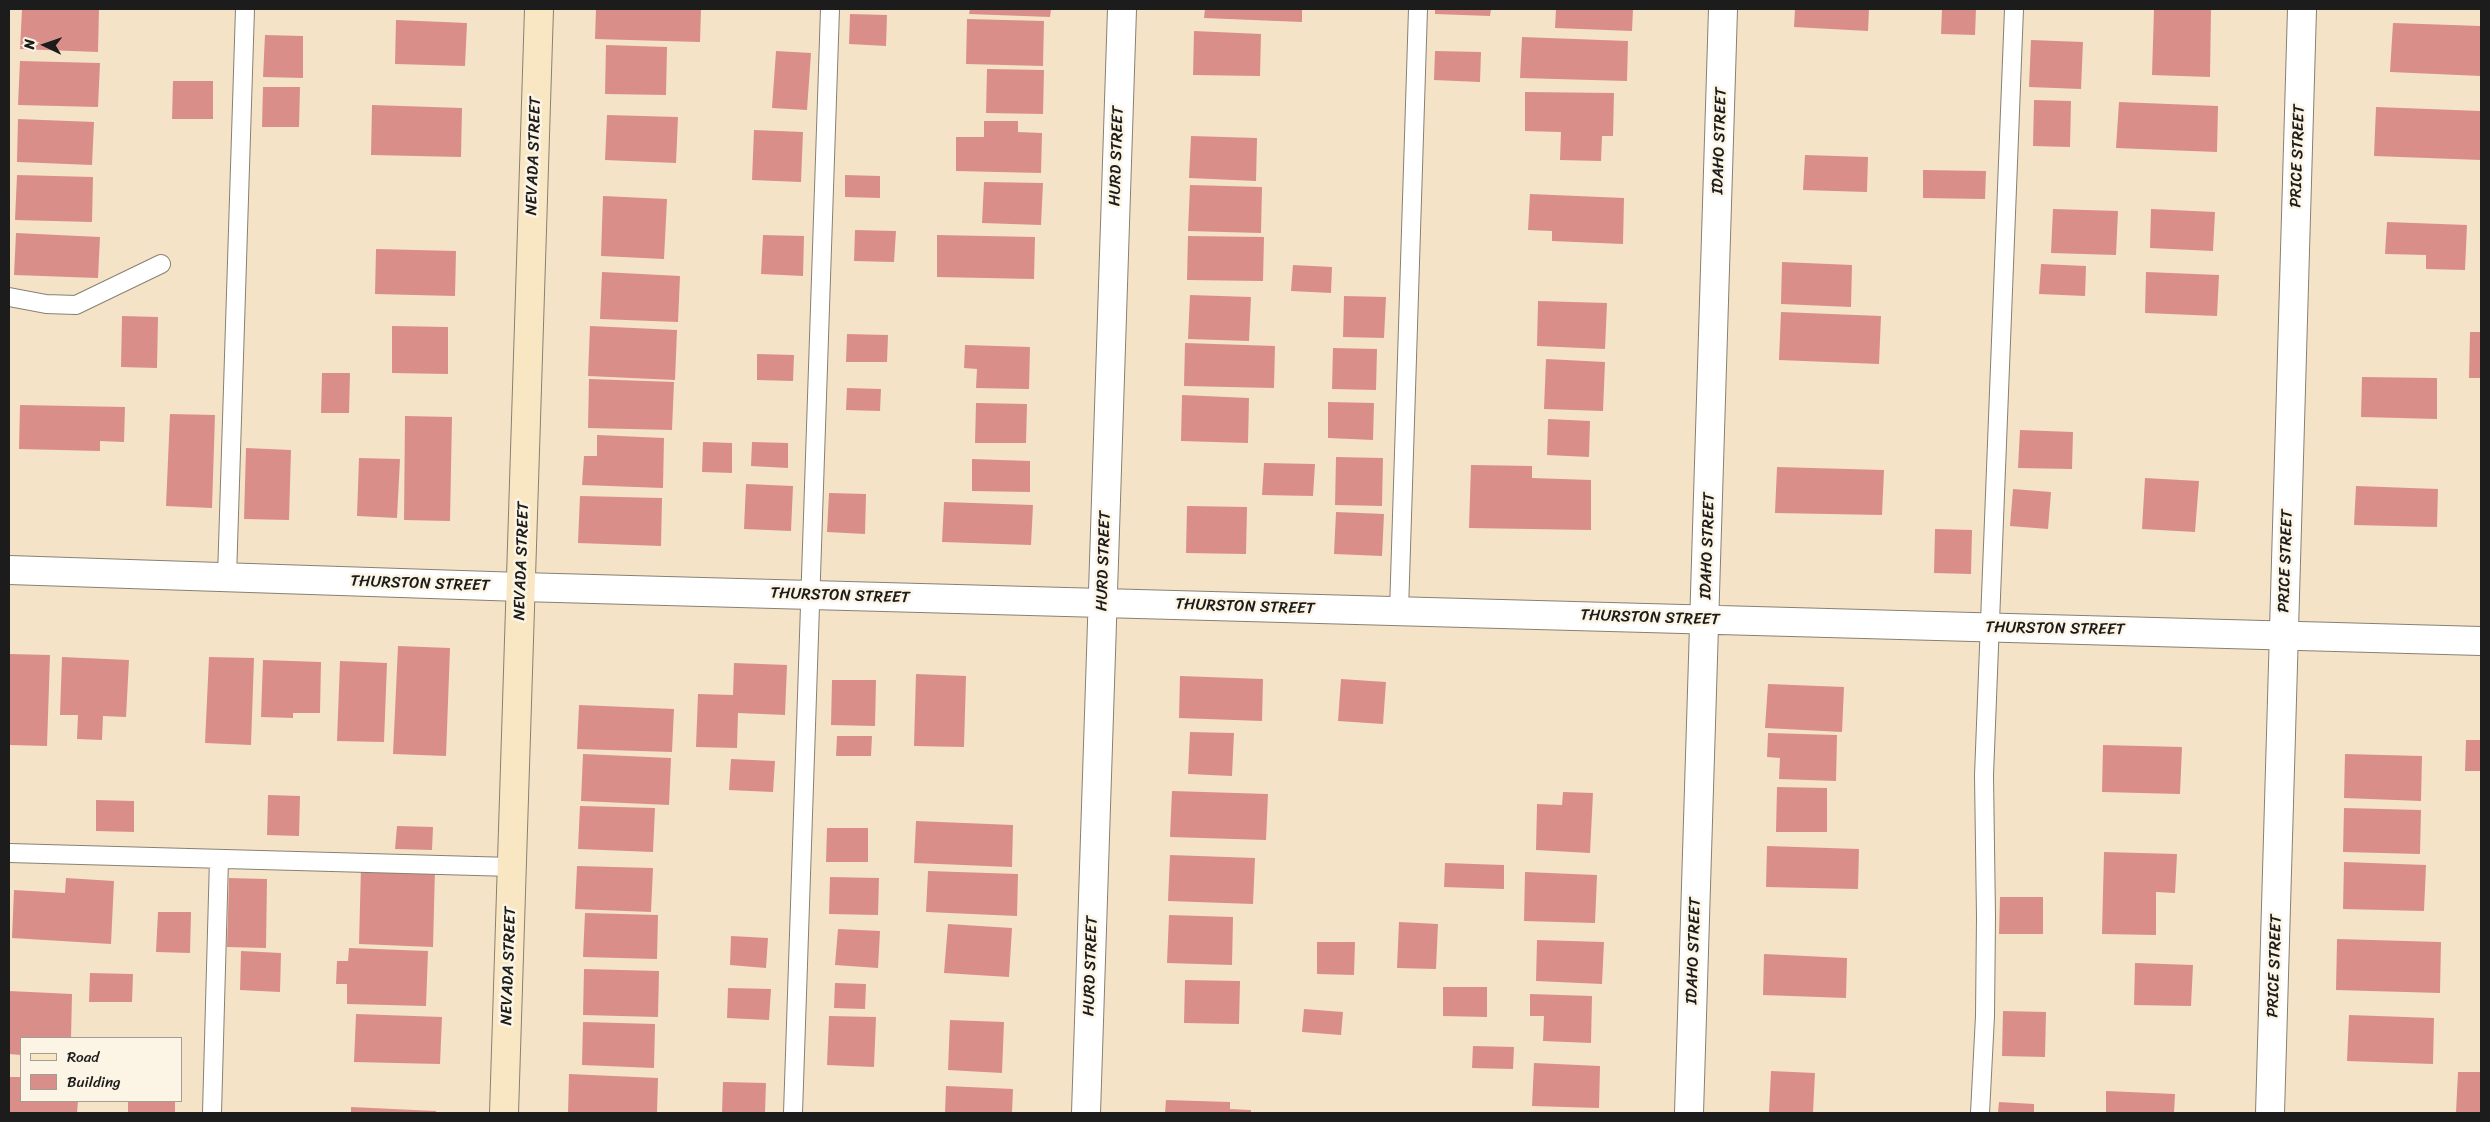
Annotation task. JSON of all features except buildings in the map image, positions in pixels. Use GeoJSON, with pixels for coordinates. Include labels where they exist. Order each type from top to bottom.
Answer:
{"type":"FeatureCollection","features":[{"type":"Feature","properties":{"kind":"street","name":"NEVADA STREET"},"geometry":{"type":"LineString","coordinates":[[504,1113],[538,9]]}},
{"type":"Feature","properties":{"kind":"street","name":"HURD STREET"},"geometry":{"type":"LineString","coordinates":[[1086,1113],[1122,9]]}},
{"type":"Feature","properties":{"kind":"street","name":"IDAHO STREET"},"geometry":{"type":"LineString","coordinates":[[1689,1113],[1706,619],[1723,9]]}},
{"type":"Feature","properties":{"kind":"street","name":"PRICE STREET"},"geometry":{"type":"LineString","coordinates":[[2270,1113],[2302,9]]}},
{"type":"Feature","properties":{"kind":"street","name":"THURSTON STREET"},"geometry":{"type":"LineString","coordinates":[[9,570],[521,587],[2284,634],[2481,641]]}},
{"type":"Feature","properties":{"kind":"lane"},"geometry":{"type":"LineString","coordinates":[[227,577],[245,9]]}},
{"type":"Feature","properties":{"kind":"lane"},"geometry":{"type":"LineString","coordinates":[[793,1113],[830,9]]}},
{"type":"Feature","properties":{"kind":"lane"},"geometry":{"type":"LineString","coordinates":[[1399,611],[1418,9]]}},
{"type":"Feature","properties":{"kind":"lane"},"geometry":{"type":"LineString","coordinates":[[1980,1113],[1985,1016],[1984,775],[2014,9]]}},
{"type":"Feature","properties":{"kind":"lane"},"geometry":{"type":"LineString","coordinates":[[9,297],[46,304],[76,305],[161,264]]}},
{"type":"Feature","properties":{"kind":"lane"},"geometry":{"type":"LineString","coordinates":[[9,853],[512,867]]}},
{"type":"Feature","properties":{"kind":"lane"},"geometry":{"type":"LineString","coordinates":[[212,1113],[219,859]]}}]}
